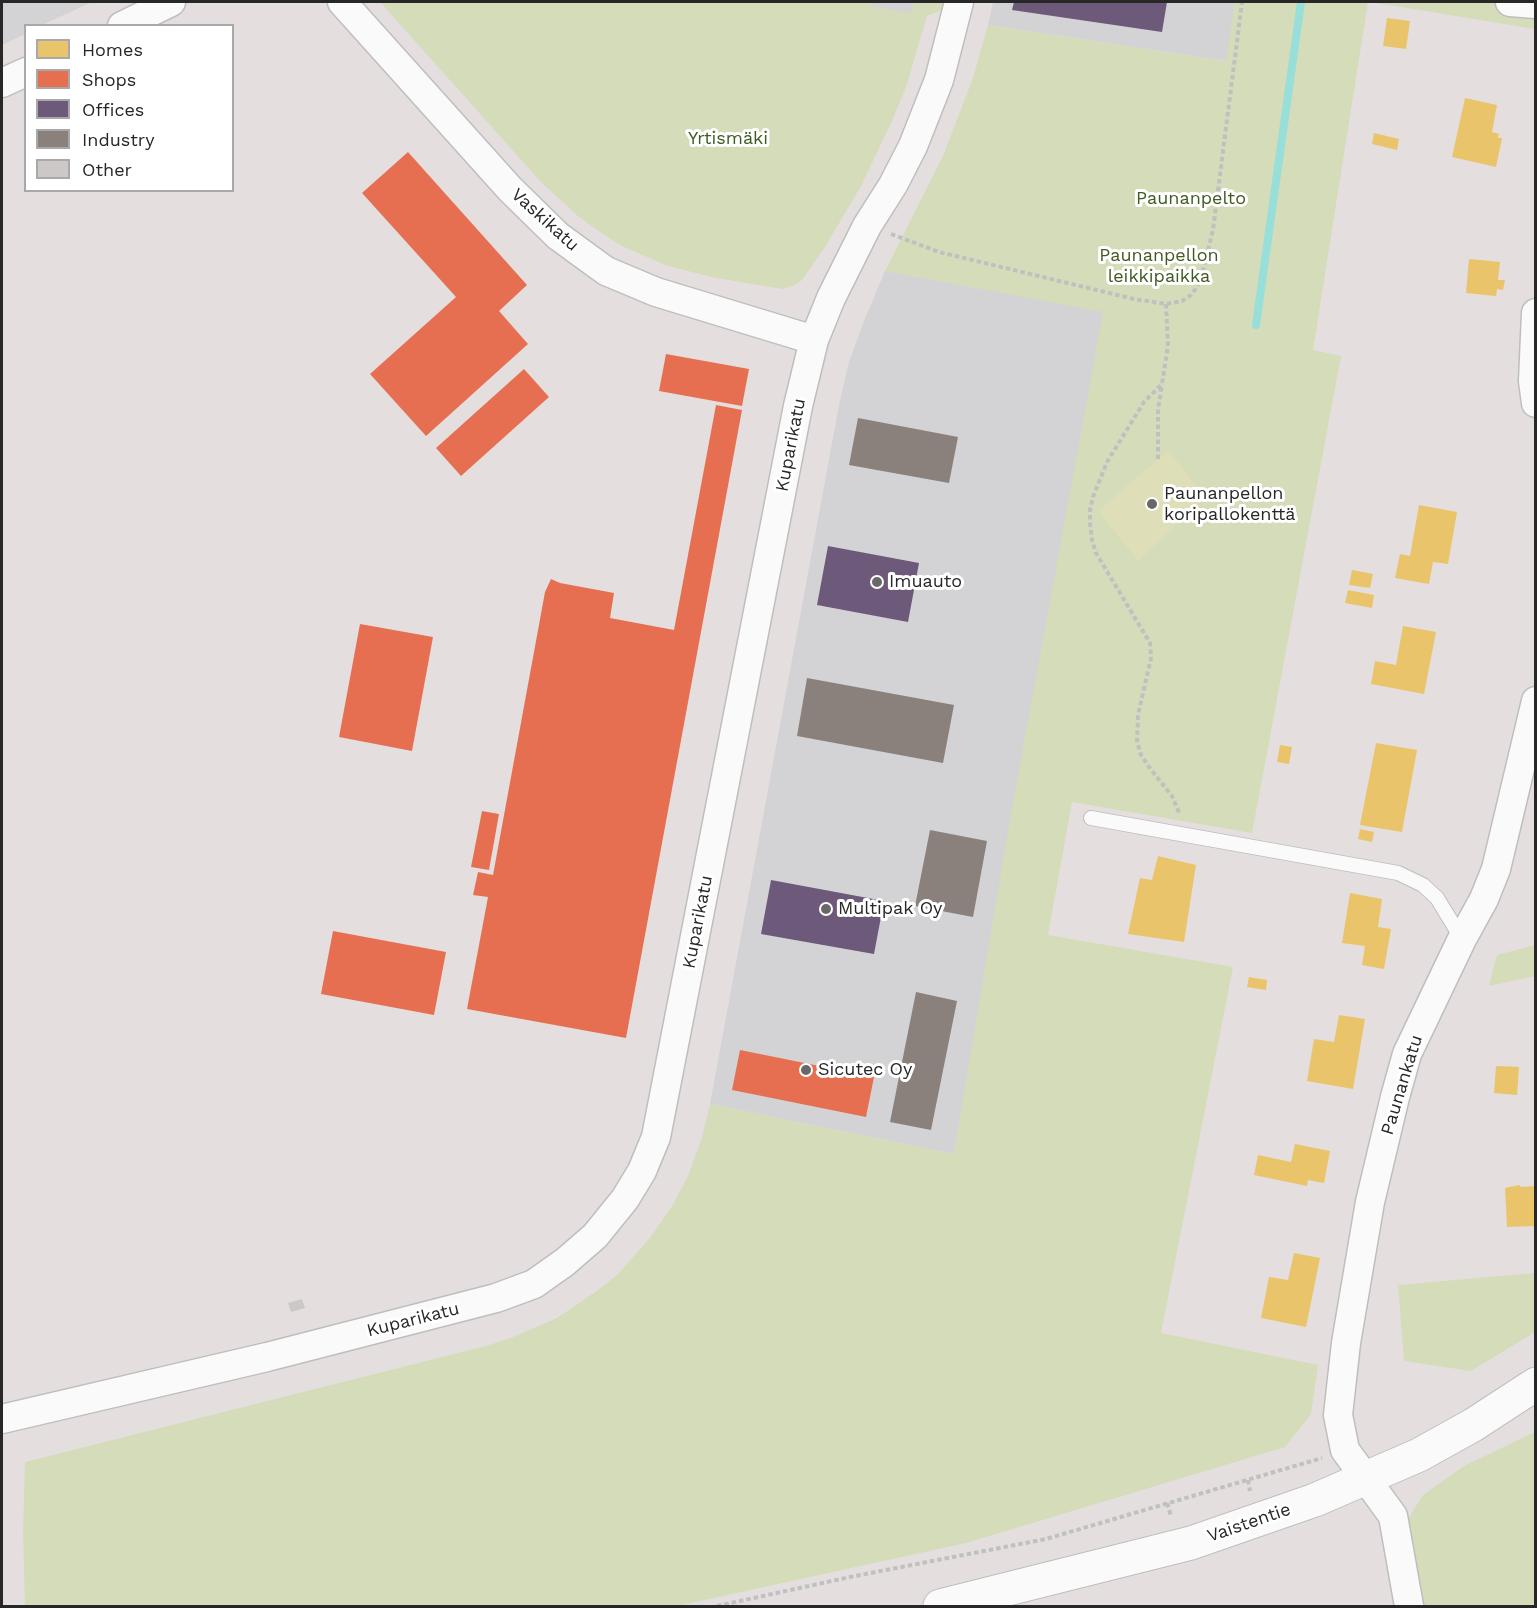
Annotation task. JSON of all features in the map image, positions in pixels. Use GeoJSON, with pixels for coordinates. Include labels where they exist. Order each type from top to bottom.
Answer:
{"type":"FeatureCollection","features":[{"type":"Feature","properties":{"kind":"street"},"geometry":{"type":"LineString","coordinates":[[126,24],[171,2]]}},
{"type":"Feature","properties":{"kind":"street","name":"Vaskikatu"},"geometry":{"type":"LineString","coordinates":[[342,2],[510,189],[568,243],[606,271],[656,292],[814,340]]}},
{"type":"Feature","properties":{"kind":"street","name":"Kuparikatu"},"geometry":{"type":"LineString","coordinates":[[2,1419],[267,1357],[496,1298],[534,1284],[566,1262],[595,1236],[625,1199],[642,1171],[661,1118],[798,406],[814,340],[831,298],[867,226],[893,185],[913,147],[939,80],[958,2]]}},
{"type":"Feature","properties":{"kind":"street"},"geometry":{"type":"LineString","coordinates":[[1510,2],[1536,4]]}},
{"type":"Feature","properties":{"kind":"street"},"geometry":{"type":"LineString","coordinates":[[2,83],[24,73]]}},
{"type":"Feature","properties":{"kind":"street"},"geometry":{"type":"LineString","coordinates":[[1536,313],[1533,381],[1536,403]]}},
{"type":"Feature","properties":{"kind":"street","name":"Paunankatu"},"geometry":{"type":"LineString","coordinates":[[1409,1606],[1393,1516],[1345,1450],[1338,1415],[1340,1387],[1370,1202],[1407,1053],[1484,899],[1496,869],[1536,701]]}},
{"type":"Feature","properties":{"kind":"street","name":"Vaistentie"},"geometry":{"type":"LineString","coordinates":[[940,1606],[1191,1543],[1316,1500],[1419,1455],[1473,1425],[1536,1384]]}},
{"type":"Feature","properties":{"kind":"lane"},"geometry":{"type":"LineString","coordinates":[[1091,818],[1398,873],[1423,885],[1437,898],[1462,939]]}},
{"type":"Feature","properties":{"kind":"path"},"geometry":{"type":"LineString","coordinates":[[867,226],[939,252],[1134,299],[1166,304],[1182,301],[1197,287],[1213,230],[1242,2]]}},
{"type":"Feature","properties":{"kind":"path"},"geometry":{"type":"LineString","coordinates":[[1158,459],[1158,410],[1168,346],[1166,304]]}},
{"type":"Feature","properties":{"kind":"path"},"geometry":{"type":"LineString","coordinates":[[1162,384],[1144,402],[1107,462],[1093,497],[1090,523],[1096,553],[1149,643],[1151,658],[1138,716],[1137,741],[1141,755],[1179,808],[1182,833]]}},
{"type":"Feature","properties":{"kind":"path"},"geometry":{"type":"LineString","coordinates":[[717,1606],[850,1577],[1046,1539],[1345,1450]]}},
{"type":"Feature","properties":{"kind":"path"},"geometry":{"type":"LineString","coordinates":[[1248,1480],[1250,1491]]}},
{"type":"Feature","properties":{"kind":"path"},"geometry":{"type":"LineString","coordinates":[[1167,1503],[1171,1516]]}},
{"type":"Feature","properties":{"kind":"shaded area"},"geometry":{"type":"Polygon","coordinates":[[[2,2],[92,2],[44,24],[24,24],[24,34],[2,45],[2,2]]]}},
{"type":"Feature","properties":{"kind":"shaded area"},"geometry":{"type":"Polygon","coordinates":[[[869,2],[931,2],[927,16],[872,7],[869,2]]]}},
{"type":"Feature","properties":{"kind":"shaded area"},"geometry":{"type":"Polygon","coordinates":[[[993,2],[1235,2],[1227,61],[988,25],[993,2]]]}},
{"type":"Feature","properties":{"kind":"shaded area"},"geometry":{"type":"Polygon","coordinates":[[[885,271],[1104,311],[954,1154],[710,1104],[840,400],[849,362],[885,271]]]}},
{"type":"Feature","properties":{"kind":"green space","name":"Yrtismäki"},"geometry":{"type":"Polygon","coordinates":[[[380,2],[869,2],[872,7],[911,13],[913,2],[946,2],[944,9],[927,16],[906,87],[861,186],[825,247],[802,280],[783,289],[711,277],[665,265],[622,246],[600,232],[579,217],[541,182],[380,2]]]}},
{"type":"Feature","properties":{"kind":"green space"},"geometry":{"type":"Polygon","coordinates":[[[1235,2],[1368,2],[1313,350],[1341,356],[1252,833],[1072,802],[1048,935],[1233,967],[1161,1333],[1318,1365],[1311,1414],[1285,1447],[966,1543],[677,1606],[25,1606],[23,1532],[25,1462],[486,1346],[557,1318],[617,1275],[649,1239],[671,1208],[688,1176],[701,1141],[710,1104],[954,1154],[1011,813],[1103,312],[885,271],[943,156],[973,78],[988,25],[1226,61],[1235,2]]]}},
{"type":"Feature","properties":{"kind":"green space"},"geometry":{"type":"Polygon","coordinates":[[[1370,2],[1535,2],[1535,29],[1370,2]]]}},
{"type":"Feature","properties":{"kind":"green space","name":"Paunanpellon koripallokenttä"},"geometry":{"type":"Polygon","coordinates":[[[1168,450],[1206,497],[1138,561],[1098,511],[1168,450]]]}},
{"type":"Feature","properties":{"kind":"green space"},"geometry":{"type":"Polygon","coordinates":[[[1535,945],[1535,976],[1489,986],[1497,955],[1535,945]]]}},
{"type":"Feature","properties":{"kind":"green space"},"geometry":{"type":"Polygon","coordinates":[[[1535,1273],[1535,1332],[1471,1371],[1404,1361],[1398,1285],[1535,1273]]]}},
{"type":"Feature","properties":{"kind":"green space"},"geometry":{"type":"Polygon","coordinates":[[[1535,1432],[1535,1606],[1418,1606],[1403,1527],[1423,1495],[1464,1466],[1535,1432]]]}},
{"type":"Feature","properties":{"kind":"building: Homes"},"geometry":{"type":"Polygon","coordinates":[[[1387,18],[1410,21],[1406,49],[1383,46],[1387,18]]]}},
{"type":"Feature","properties":{"kind":"building: Homes"},"geometry":{"type":"Polygon","coordinates":[[[1465,98],[1497,105],[1492,132],[1499,134],[1498,138],[1502,138],[1496,167],[1452,157],[1465,98]]]}},
{"type":"Feature","properties":{"kind":"building: Homes"},"geometry":{"type":"Polygon","coordinates":[[[1374,133],[1399,139],[1397,150],[1372,144],[1374,133]]]}},
{"type":"Feature","properties":{"kind":"building: Homes"},"geometry":{"type":"Polygon","coordinates":[[[1469,259],[1500,262],[1498,280],[1505,280],[1503,290],[1497,289],[1496,296],[1466,293],[1469,259]]]}},
{"type":"Feature","properties":{"kind":"building: Homes"},"geometry":{"type":"Polygon","coordinates":[[[1419,505],[1457,512],[1448,564],[1433,562],[1429,584],[1395,578],[1400,554],[1410,556],[1419,505]]]}},
{"type":"Feature","properties":{"kind":"building: Homes"},"geometry":{"type":"Polygon","coordinates":[[[1352,570],[1373,574],[1370,588],[1349,585],[1352,570]]]}},
{"type":"Feature","properties":{"kind":"building: Homes"},"geometry":{"type":"Polygon","coordinates":[[[1348,590],[1374,595],[1372,608],[1345,603],[1348,590]]]}},
{"type":"Feature","properties":{"kind":"building: Homes"},"geometry":{"type":"Polygon","coordinates":[[[1403,626],[1436,632],[1424,694],[1371,684],[1375,661],[1396,665],[1403,626]]]}},
{"type":"Feature","properties":{"kind":"building: Homes"},"geometry":{"type":"Polygon","coordinates":[[[1376,743],[1417,750],[1402,832],[1360,825],[1376,743]]]}},
{"type":"Feature","properties":{"kind":"building: Homes"},"geometry":{"type":"Polygon","coordinates":[[[1280,745],[1292,747],[1289,764],[1277,762],[1280,745]]]}},
{"type":"Feature","properties":{"kind":"building: Homes"},"geometry":{"type":"Polygon","coordinates":[[[1360,829],[1374,832],[1372,842],[1358,839],[1360,829]]]}},
{"type":"Feature","properties":{"kind":"building: Homes"},"geometry":{"type":"Polygon","coordinates":[[[1158,856],[1196,865],[1184,942],[1128,934],[1140,878],[1152,880],[1158,856]]]}},
{"type":"Feature","properties":{"kind":"building: Homes"},"geometry":{"type":"Polygon","coordinates":[[[1350,893],[1382,899],[1378,927],[1391,929],[1384,969],[1362,965],[1365,946],[1342,943],[1350,893]]]}},
{"type":"Feature","properties":{"kind":"building: Homes"},"geometry":{"type":"Polygon","coordinates":[[[1249,977],[1267,980],[1266,990],[1247,987],[1249,977]]]}},
{"type":"Feature","properties":{"kind":"building: Homes"},"geometry":{"type":"Polygon","coordinates":[[[1339,1015],[1365,1019],[1353,1089],[1307,1081],[1314,1039],[1334,1042],[1339,1015]]]}},
{"type":"Feature","properties":{"kind":"building: Homes"},"geometry":{"type":"Polygon","coordinates":[[[1496,1066],[1519,1067],[1517,1095],[1494,1093],[1496,1066]]]}},
{"type":"Feature","properties":{"kind":"building: Homes"},"geometry":{"type":"Polygon","coordinates":[[[1295,1144],[1330,1151],[1324,1183],[1308,1180],[1307,1186],[1254,1175],[1258,1155],[1291,1162],[1295,1144]]]}},
{"type":"Feature","properties":{"kind":"building: Homes"},"geometry":{"type":"Polygon","coordinates":[[[1519,1185],[1521,1187],[1536,1186],[1536,1226],[1507,1227],[1505,1188],[1519,1185]]]}},
{"type":"Feature","properties":{"kind":"building: Homes"},"geometry":{"type":"Polygon","coordinates":[[[1294,1253],[1320,1258],[1306,1327],[1261,1318],[1269,1277],[1288,1280],[1294,1253]]]}},
{"type":"Feature","properties":{"kind":"building: Shops"},"geometry":{"type":"Polygon","coordinates":[[[408,152],[527,285],[499,311],[528,344],[426,436],[370,374],[456,297],[362,193],[408,152]]]}},
{"type":"Feature","properties":{"kind":"building: Shops"},"geometry":{"type":"Polygon","coordinates":[[[666,354],[749,369],[742,406],[659,391],[666,354]]]}},
{"type":"Feature","properties":{"kind":"building: Shops"},"geometry":{"type":"Polygon","coordinates":[[[524,369],[549,397],[461,476],[436,448],[524,369]]]}},
{"type":"Feature","properties":{"kind":"building: Shops"},"geometry":{"type":"Polygon","coordinates":[[[716,405],[742,410],[626,1038],[467,1009],[488,897],[473,895],[478,872],[493,875],[545,592],[551,579],[560,583],[614,593],[610,618],[674,630],[716,405]]]}},
{"type":"Feature","properties":{"kind":"building: Shops"},"geometry":{"type":"Polygon","coordinates":[[[360,624],[433,637],[412,751],[339,737],[360,624]]]}},
{"type":"Feature","properties":{"kind":"building: Shops"},"geometry":{"type":"Polygon","coordinates":[[[482,811],[499,814],[489,870],[471,867],[482,811]]]}},
{"type":"Feature","properties":{"kind":"building: Shops"},"geometry":{"type":"Polygon","coordinates":[[[333,931],[446,952],[434,1015],[321,994],[333,931]]]}},
{"type":"Feature","properties":{"kind":"building: Shops"},"geometry":{"type":"Polygon","coordinates":[[[740,1050],[874,1077],[866,1117],[732,1090],[740,1050]]]}},
{"type":"Feature","properties":{"kind":"building: Offices"},"geometry":{"type":"Polygon","coordinates":[[[1014,2],[1167,2],[1162,32],[1012,10],[1014,2]]]}},
{"type":"Feature","properties":{"kind":"building: Offices"},"geometry":{"type":"Polygon","coordinates":[[[828,546],[919,563],[908,622],[817,605],[828,546]]]}},
{"type":"Feature","properties":{"kind":"building: Offices"},"geometry":{"type":"Polygon","coordinates":[[[771,880],[884,901],[874,954],[761,934],[771,880]]]}},
{"type":"Feature","properties":{"kind":"building: Industry"},"geometry":{"type":"Polygon","coordinates":[[[858,418],[958,437],[949,483],[849,465],[858,418]]]}},
{"type":"Feature","properties":{"kind":"building: Industry"},"geometry":{"type":"Polygon","coordinates":[[[807,678],[954,705],[943,763],[797,736],[807,678]]]}},
{"type":"Feature","properties":{"kind":"building: Industry"},"geometry":{"type":"Polygon","coordinates":[[[930,830],[987,841],[973,917],[915,906],[930,830]]]}},
{"type":"Feature","properties":{"kind":"building: Industry"},"geometry":{"type":"Polygon","coordinates":[[[916,992],[957,1001],[931,1130],[890,1122],[916,992]]]}},
{"type":"Feature","properties":{"kind":"building: Other"},"geometry":{"type":"Polygon","coordinates":[[[302,1299],[305,1308],[291,1312],[288,1303],[302,1299]]]}},
{"type":"Feature","properties":{"kind":"waterway"},"geometry":{"type":"LineString","coordinates":[[1256,325],[1301,2]]}},
{"type":"Feature","properties":{"kind":"place","name":"Paunanpellon koripallokenttä"},"geometry":{"type":"Point","coordinates":[1152,504]}},
{"type":"Feature","properties":{"kind":"place","name":"Imuauto"},"geometry":{"type":"Point","coordinates":[877,582]}},
{"type":"Feature","properties":{"kind":"place","name":"Multipak Oy"},"geometry":{"type":"Point","coordinates":[826,909]}},
{"type":"Feature","properties":{"kind":"place","name":"Sicutec Oy"},"geometry":{"type":"Point","coordinates":[806,1070]}},
{"type":"Feature","properties":{"kind":"park label","name":"Paunanpelto"},"geometry":{"type":"Point","coordinates":[1191,199]}},
{"type":"Feature","properties":{"kind":"park label","name":"Paunanpellon leikkipaikka"},"geometry":{"type":"Point","coordinates":[1159,266]}}]}
